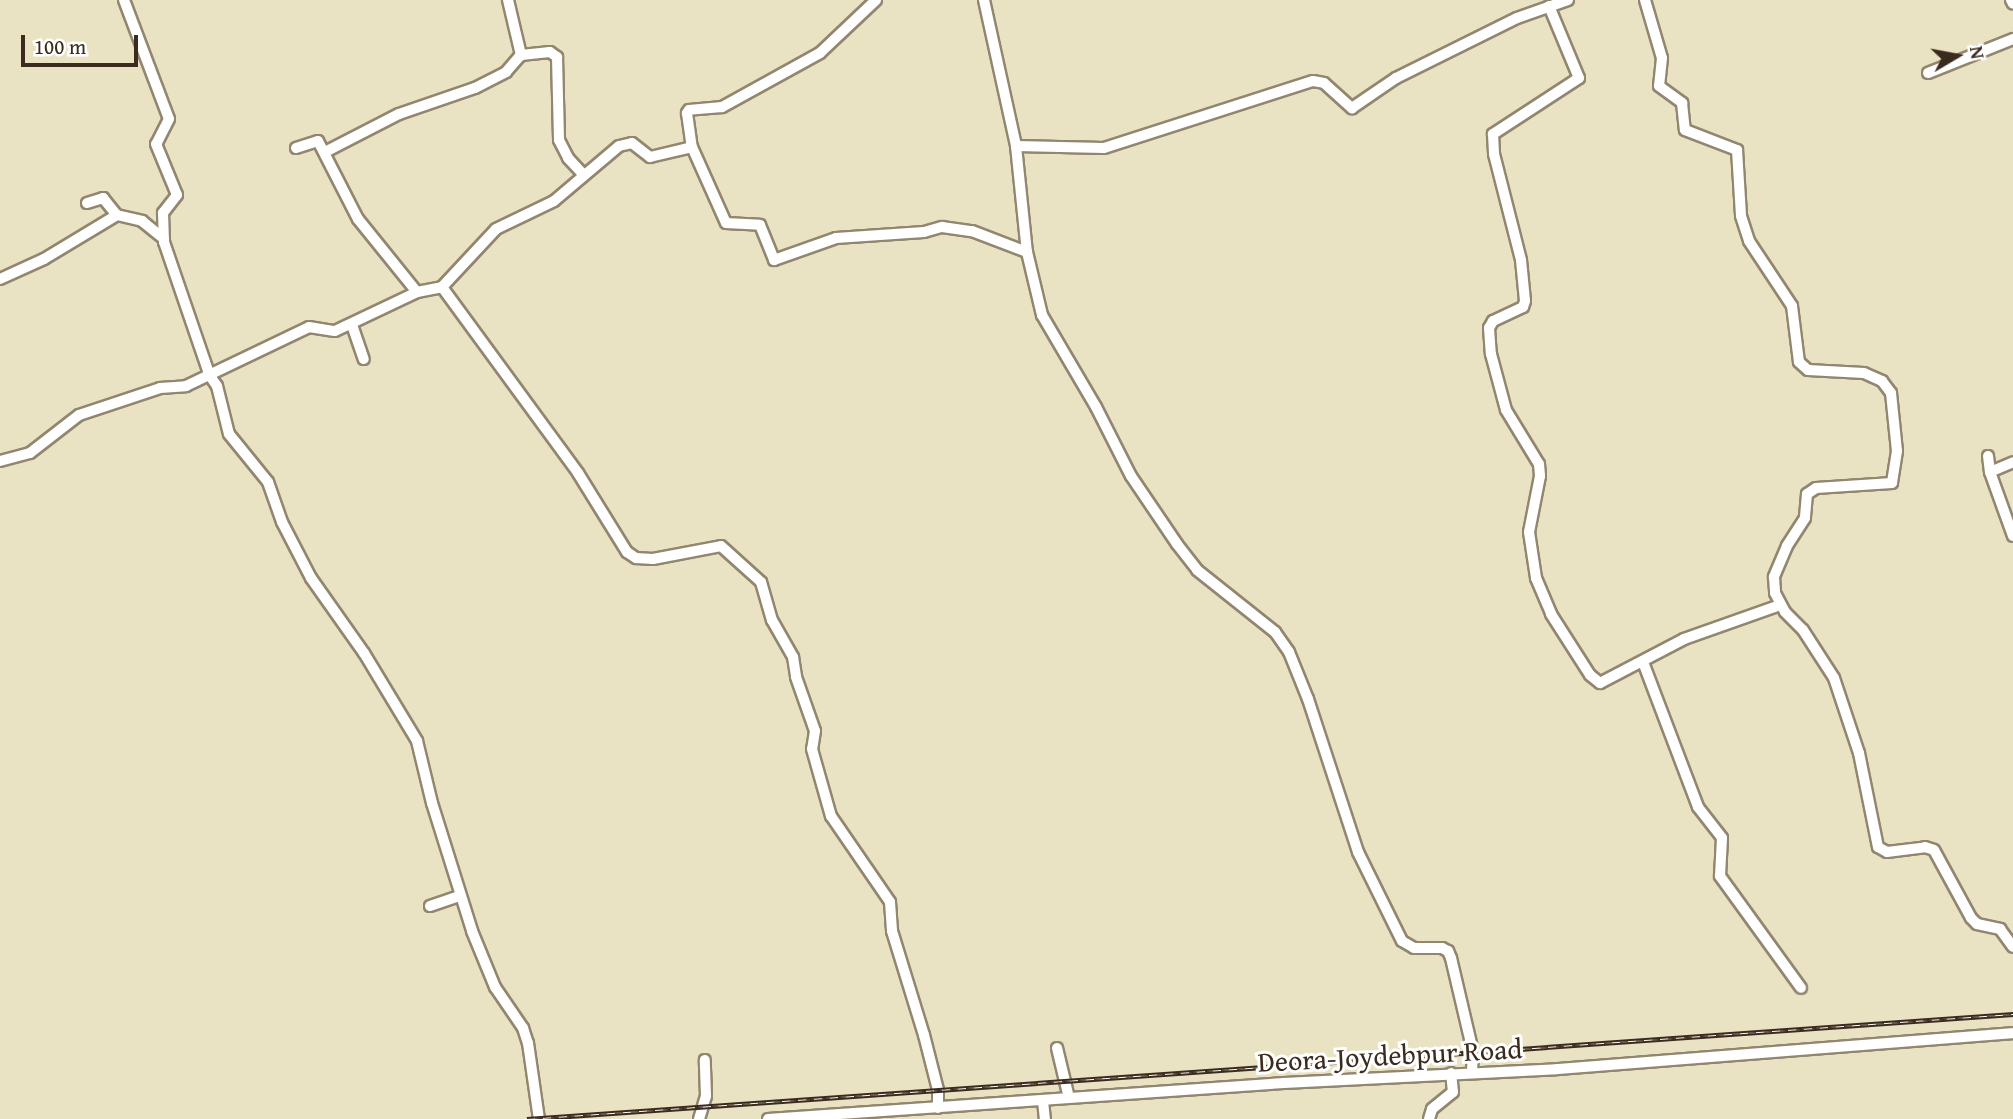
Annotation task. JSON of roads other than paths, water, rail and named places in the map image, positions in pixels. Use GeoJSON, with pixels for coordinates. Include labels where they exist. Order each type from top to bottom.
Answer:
{"type":"FeatureCollection","features":[{"type":"Feature","properties":{"kind":"street"},"geometry":{"type":"LineString","coordinates":[[124,0],[169,119],[156,144],[177,195],[163,212],[164,239],[210,376],[217,386],[230,437],[268,482],[282,522],[312,578],[364,653],[418,741],[432,803],[459,896],[495,987],[523,1028],[531,1056],[539,1119]]}},
{"type":"Feature","properties":{"kind":"street"},"geometry":{"type":"LineString","coordinates":[[508,0],[521,55]]}},
{"type":"Feature","properties":{"kind":"street"},"geometry":{"type":"LineString","coordinates":[[876,0],[820,53],[723,107],[689,110],[686,118],[692,147],[726,223],[760,225],[774,260],[836,238],[924,232],[945,227],[972,231],[1027,252]]}},
{"type":"Feature","properties":{"kind":"street"},"geometry":{"type":"LineString","coordinates":[[985,0],[1016,146],[1027,252],[1042,314],[1096,407],[1131,476],[1197,570],[1275,632],[1289,652],[1308,699],[1358,852],[1402,940],[1414,948],[1442,948],[1448,951],[1473,1052],[1472,1073]]}},
{"type":"Feature","properties":{"kind":"street"},"geometry":{"type":"LineString","coordinates":[[1016,146],[1104,148],[1313,81],[1324,83],[1352,108],[1396,78],[1517,18],[1568,0]]}},
{"type":"Feature","properties":{"kind":"street"},"geometry":{"type":"LineString","coordinates":[[1645,0],[1662,58],[1659,86],[1682,103],[1685,130],[1737,150],[1741,216],[1749,242],[1792,306],[1799,362],[1808,370],[1864,373],[1882,381],[1891,393],[1897,451],[1892,483],[1816,488],[1807,494],[1805,518],[1787,547],[1774,577],[1780,604],[1803,631],[1834,678],[1859,753],[1878,847],[1887,852],[1925,847],[1934,850],[1971,918],[1977,924],[2000,929],[2013,947]]}},
{"type":"Feature","properties":{"kind":"street"},"geometry":{"type":"LineString","coordinates":[[1549,6],[1579,78],[1493,134],[1494,154],[1521,260],[1525,301],[1520,309],[1490,324],[1491,354],[1506,410],[1539,464],[1540,476],[1532,513],[1530,548],[1536,578],[1551,614],[1590,675],[1600,683],[1684,639],[1780,604]]}},
{"type":"Feature","properties":{"kind":"street"},"geometry":{"type":"LineString","coordinates":[[1928,73],[2013,39]]}},
{"type":"Feature","properties":{"kind":"street"},"geometry":{"type":"LineString","coordinates":[[325,152],[401,113],[475,88],[506,72],[521,55],[550,52],[557,57],[559,140],[568,158],[584,175]]}},
{"type":"Feature","properties":{"kind":"street"},"geometry":{"type":"LineString","coordinates":[[296,148],[314,140],[325,152],[358,219],[417,292]]}},
{"type":"Feature","properties":{"kind":"street"},"geometry":{"type":"LineString","coordinates":[[0,461],[30,453],[79,415],[160,388],[186,386],[309,327],[333,331],[352,325],[417,292],[442,287],[496,229],[554,201],[625,144],[632,143],[648,157],[692,147]]}},
{"type":"Feature","properties":{"kind":"street"},"geometry":{"type":"LineString","coordinates":[[88,203],[103,198],[117,215],[142,221],[164,239]]}},
{"type":"Feature","properties":{"kind":"street"},"geometry":{"type":"LineString","coordinates":[[0,279],[44,258],[117,215]]}},
{"type":"Feature","properties":{"kind":"street"},"geometry":{"type":"LineString","coordinates":[[442,287],[578,473],[627,552],[635,558],[653,559],[721,546],[761,582],[772,620],[793,657],[796,677],[815,732],[812,749],[831,816],[890,902],[892,931],[927,1046],[938,1090],[938,1108]]}},
{"type":"Feature","properties":{"kind":"street"},"geometry":{"type":"LineString","coordinates":[[352,325],[364,359]]}},
{"type":"Feature","properties":{"kind":"street"},"geometry":{"type":"LineString","coordinates":[[1988,456],[1990,472],[2013,536]]}},
{"type":"Feature","properties":{"kind":"street"},"geometry":{"type":"LineString","coordinates":[[1990,472],[2013,462]]}},
{"type":"Feature","properties":{"kind":"street"},"geometry":{"type":"LineString","coordinates":[[1643,662],[1698,807],[1722,838],[1720,876],[1801,988]]}},
{"type":"Feature","properties":{"kind":"street"},"geometry":{"type":"LineString","coordinates":[[430,906],[459,896]]}},
{"type":"Feature","properties":{"kind":"street","name":"Deora-Joydebpur Road"},"geometry":{"type":"LineString","coordinates":[[768,1119],[849,1116],[1069,1098],[1451,1073],[1557,1069],[2013,1033]]}},
{"type":"Feature","properties":{"kind":"street"},"geometry":{"type":"LineString","coordinates":[[1057,1048],[1069,1098]]}},
{"type":"Feature","properties":{"kind":"street"},"geometry":{"type":"LineString","coordinates":[[699,1119],[706,1096],[705,1060]]}},
{"type":"Feature","properties":{"kind":"street"},"geometry":{"type":"LineString","coordinates":[[1429,1119],[1432,1109],[1453,1092],[1451,1073]]}},
{"type":"Feature","properties":{"kind":"street"},"geometry":{"type":"LineString","coordinates":[[1043,1101],[1045,1119]]}},
{"type":"Feature","properties":{"kind":"railway"},"geometry":{"type":"LineString","coordinates":[[527,1119],[2013,1014]]}}]}
